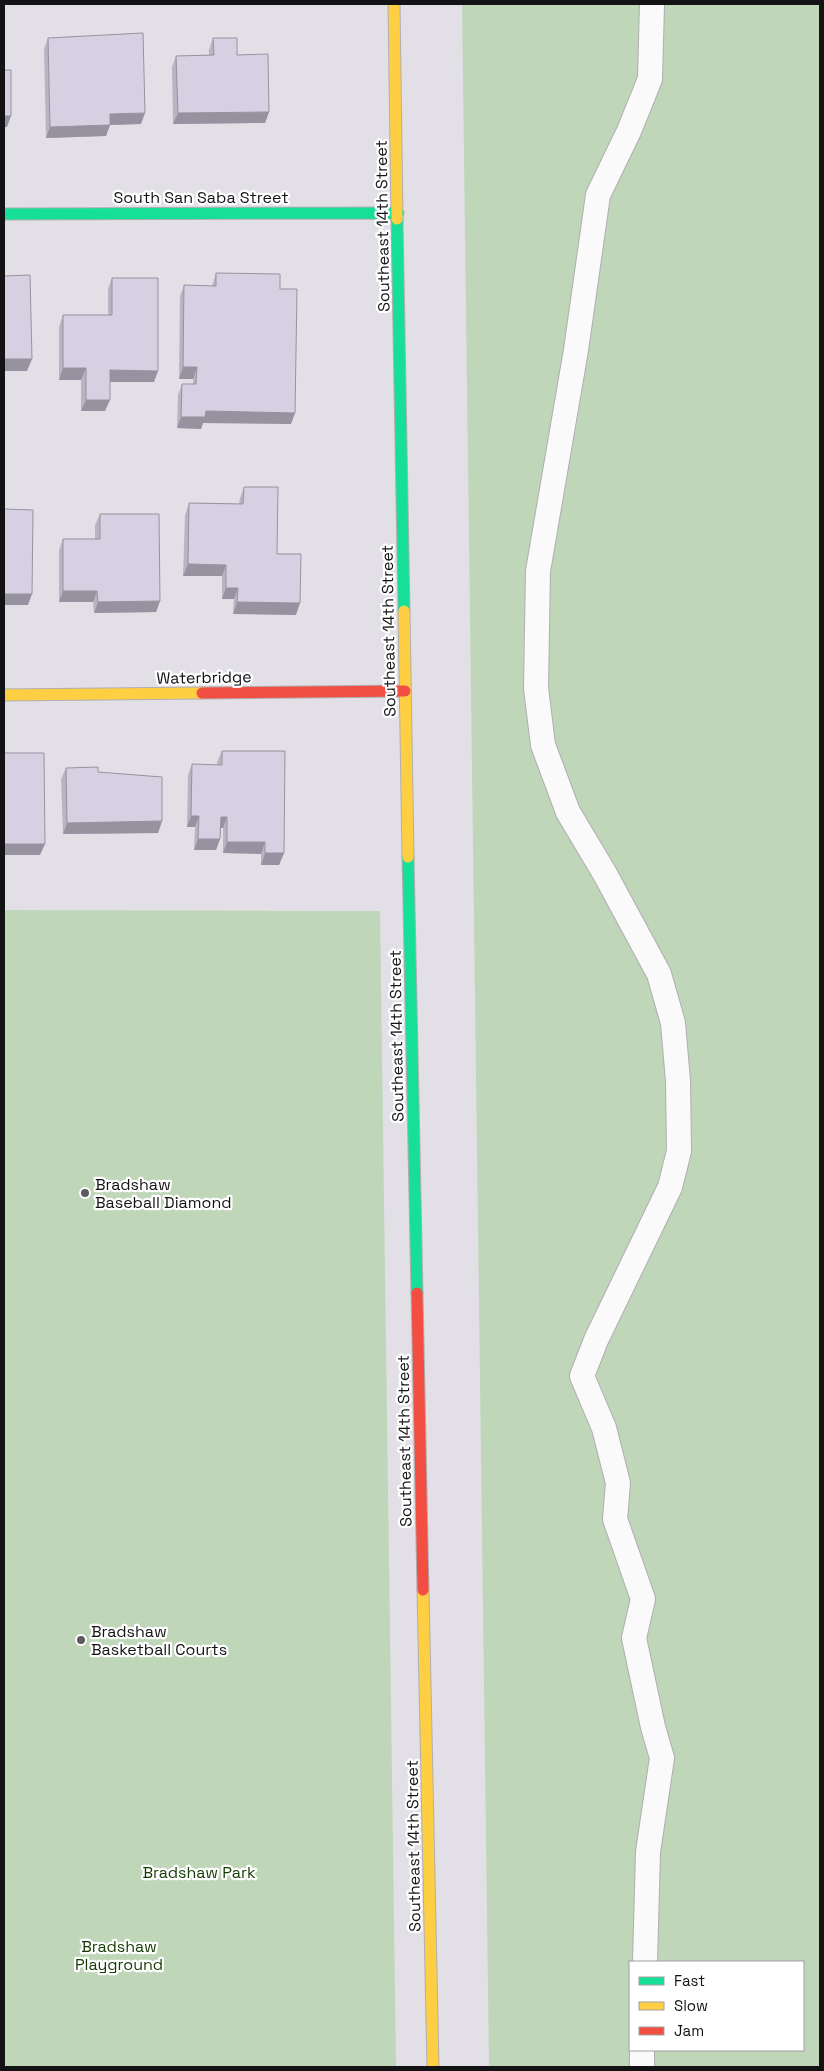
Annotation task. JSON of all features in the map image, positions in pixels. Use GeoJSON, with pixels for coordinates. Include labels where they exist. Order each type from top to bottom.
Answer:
{"type":"FeatureCollection","features":[{"type":"Feature","properties":{"kind":"street","name":"Southeast 14th Street"},"geometry":{"type":"LineString","coordinates":[[394,4],[433,2067]]}},
{"type":"Feature","properties":{"kind":"street","name":"South San Saba Street"},"geometry":{"type":"LineString","coordinates":[[4,214],[398,213]]}},
{"type":"Feature","properties":{"kind":"street","name":"Waterbridge"},"geometry":{"type":"LineString","coordinates":[[4,695],[406,692]]}},
{"type":"Feature","properties":{"kind":"lane"},"geometry":{"type":"LineString","coordinates":[[645,1961],[648,1852],[662,1758],[653,1727],[634,1638],[643,1599],[615,1519],[618,1483],[604,1428],[582,1376],[596,1340],[670,1187],[679,1151],[678,1081],[673,1023],[659,974],[643,948],[605,874],[568,812],[543,745],[536,688],[538,571],[576,350],[598,195],[629,131],[650,79],[652,4]]}},
{"type":"Feature","properties":{"kind":"lane"},"geometry":{"type":"LineString","coordinates":[[642,2051],[642,2067]]}},
{"type":"Feature","properties":{"kind":"green space"},"geometry":{"type":"Polygon","coordinates":[[[462,4],[820,4],[820,2067],[489,2067],[462,4]]]}},
{"type":"Feature","properties":{"kind":"green space","name":"Bradshaw Park"},"geometry":{"type":"Polygon","coordinates":[[[4,910],[380,911],[396,2067],[4,2067],[4,910]]]}},
{"type":"Feature","properties":{"kind":"building"},"geometry":{"type":"Polygon","coordinates":[[[143,33],[145,113],[110,114],[110,125],[50,127],[48,38],[143,33]]]}},
{"type":"Feature","properties":{"kind":"building"},"geometry":{"type":"Polygon","coordinates":[[[213,38],[237,38],[237,55],[268,54],[269,112],[178,113],[176,56],[214,55],[213,38]]]}},
{"type":"Feature","properties":{"kind":"building"},"geometry":{"type":"Polygon","coordinates":[[[4,70],[11,70],[11,116],[4,116],[4,70]]]}},
{"type":"Feature","properties":{"kind":"building"},"geometry":{"type":"Polygon","coordinates":[[[216,273],[280,274],[280,289],[297,289],[295,413],[206,411],[205,417],[181,417],[182,384],[196,384],[197,367],[183,367],[184,285],[216,286],[216,273]]]}},
{"type":"Feature","properties":{"kind":"building"},"geometry":{"type":"Polygon","coordinates":[[[30,275],[32,359],[4,359],[4,276],[30,275]]]}},
{"type":"Feature","properties":{"kind":"building"},"geometry":{"type":"Polygon","coordinates":[[[112,278],[158,278],[158,371],[110,370],[110,400],[86,400],[86,368],[63,368],[63,315],[112,315],[112,278]]]}},
{"type":"Feature","properties":{"kind":"building"},"geometry":{"type":"Polygon","coordinates":[[[244,487],[278,487],[277,554],[301,554],[300,603],[237,602],[238,588],[226,588],[226,565],[188,564],[189,503],[243,504],[244,487]]]}},
{"type":"Feature","properties":{"kind":"building"},"geometry":{"type":"Polygon","coordinates":[[[4,509],[33,510],[32,594],[4,594],[4,509]]]}},
{"type":"Feature","properties":{"kind":"building"},"geometry":{"type":"Polygon","coordinates":[[[100,514],[159,514],[160,601],[98,602],[97,591],[63,591],[63,539],[100,539],[100,514]]]}},
{"type":"Feature","properties":{"kind":"building"},"geometry":{"type":"Polygon","coordinates":[[[222,751],[285,751],[284,853],[265,853],[265,842],[227,842],[227,817],[221,817],[220,839],[198,839],[199,816],[191,816],[192,764],[222,765],[222,751]]]}},
{"type":"Feature","properties":{"kind":"building"},"geometry":{"type":"Polygon","coordinates":[[[4,753],[44,753],[45,844],[4,844],[4,753]]]}},
{"type":"Feature","properties":{"kind":"building"},"geometry":{"type":"Polygon","coordinates":[[[98,767],[98,772],[162,777],[162,821],[67,823],[66,768],[98,767]]]}},
{"type":"Feature","properties":{"kind":"traffic: fast"},"geometry":{"type":"LineString","coordinates":[[4,214],[398,213]]}},
{"type":"Feature","properties":{"kind":"traffic: fast"},"geometry":{"type":"LineString","coordinates":[[397,219],[404,611]]}},
{"type":"Feature","properties":{"kind":"traffic: fast"},"geometry":{"type":"LineString","coordinates":[[408,857],[417,1293]]}},
{"type":"Feature","properties":{"kind":"traffic: slow"},"geometry":{"type":"LineString","coordinates":[[394,4],[397,219]]}},
{"type":"Feature","properties":{"kind":"traffic: slow"},"geometry":{"type":"LineString","coordinates":[[404,611],[408,857]]}},
{"type":"Feature","properties":{"kind":"traffic: slow"},"geometry":{"type":"LineString","coordinates":[[4,695],[202,693]]}},
{"type":"Feature","properties":{"kind":"traffic: slow"},"geometry":{"type":"LineString","coordinates":[[423,1590],[433,2067]]}},
{"type":"Feature","properties":{"kind":"traffic: jam"},"geometry":{"type":"LineString","coordinates":[[202,693],[405,691]]}},
{"type":"Feature","properties":{"kind":"traffic: jam"},"geometry":{"type":"LineString","coordinates":[[417,1293],[423,1590]]}},
{"type":"Feature","properties":{"kind":"place","name":"Bradshaw Baseball Diamond"},"geometry":{"type":"Point","coordinates":[85,1193]}},
{"type":"Feature","properties":{"kind":"place","name":"Bradshaw Basketball Courts"},"geometry":{"type":"Point","coordinates":[81,1640]}},
{"type":"Feature","properties":{"kind":"park label","name":"Bradshaw Playground"},"geometry":{"type":"Point","coordinates":[119,1955]}}]}
